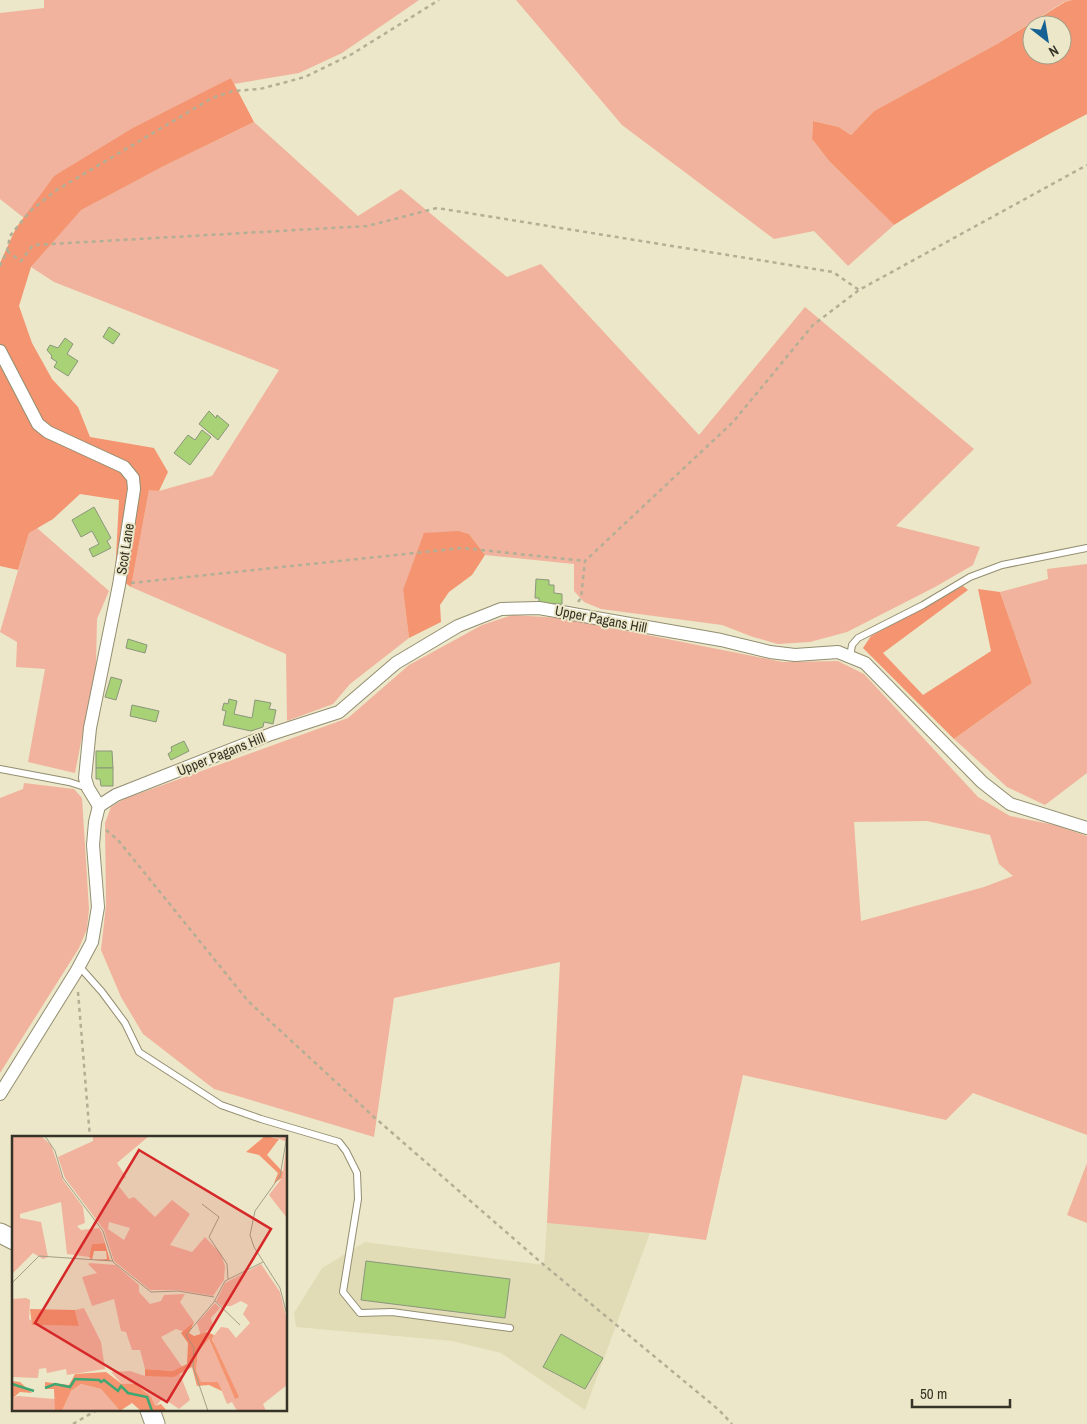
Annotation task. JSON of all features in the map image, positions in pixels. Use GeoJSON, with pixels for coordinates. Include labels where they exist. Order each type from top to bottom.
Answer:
{"type":"FeatureCollection","features":[{"type":"Feature","properties":{"kind":"street","name":"Scot Lane"},"geometry":{"type":"LineString","coordinates":[[0,351],[38,424],[48,432],[124,467],[132,478],[134,489],[119,585],[90,728],[85,778],[88,788]]}},
{"type":"Feature","properties":{"kind":"street","name":"Upper Pagans Hill"},"geometry":{"type":"LineString","coordinates":[[100,806],[116,795],[225,752],[271,734],[339,712],[396,663],[458,626],[501,609],[539,608],[721,640],[770,652],[795,655],[838,652],[865,663],[982,782],[1010,804],[1087,828]]}},
{"type":"Feature","properties":{"kind":"street"},"geometry":{"type":"LineString","coordinates":[[0,1094],[92,942],[98,907],[93,845],[95,822],[100,806],[88,788]]}},
{"type":"Feature","properties":{"kind":"street"},"geometry":{"type":"LineString","coordinates":[[0,1233],[12,1239]]}},
{"type":"Feature","properties":{"kind":"lane"},"geometry":{"type":"LineString","coordinates":[[850,657],[852,645],[858,638],[924,604],[970,576],[1002,565],[1087,548]]}},
{"type":"Feature","properties":{"kind":"lane"},"geometry":{"type":"LineString","coordinates":[[0,769],[69,782],[88,788]]}},
{"type":"Feature","properties":{"kind":"lane"},"geometry":{"type":"LineString","coordinates":[[77,969],[102,992],[125,1023],[139,1052],[221,1104],[261,1119],[339,1142],[346,1150],[358,1173],[358,1199],[343,1292],[360,1313],[392,1312],[510,1328]]}},
{"type":"Feature","properties":{"kind":"path"},"geometry":{"type":"LineString","coordinates":[[0,266],[10,236],[30,211],[55,191],[212,98],[233,91],[260,89],[305,77],[352,54],[439,0]]}},
{"type":"Feature","properties":{"kind":"path"},"geometry":{"type":"LineString","coordinates":[[571,613],[581,598],[584,561],[733,422],[813,325],[859,290],[1087,165]]}},
{"type":"Feature","properties":{"kind":"path"},"geometry":{"type":"LineString","coordinates":[[6,251],[21,260],[33,245],[367,226],[437,208],[833,272],[859,290]]}},
{"type":"Feature","properties":{"kind":"path"},"geometry":{"type":"LineString","coordinates":[[119,585],[462,548],[584,561]]}},
{"type":"Feature","properties":{"kind":"path"},"geometry":{"type":"LineString","coordinates":[[95,822],[118,840],[248,1001],[382,1124],[544,1265],[719,1410],[732,1424]]}},
{"type":"Feature","properties":{"kind":"path"},"geometry":{"type":"LineString","coordinates":[[77,969],[90,1136]]}},
{"type":"Feature","properties":{"kind":"path"},"geometry":{"type":"LineString","coordinates":[[73,1424],[94,1412]]}},
{"type":"Feature","properties":{"kind":"shaded area"},"geometry":{"type":"Polygon","coordinates":[[[44,0],[419,0],[342,53],[299,73],[234,84],[231,78],[54,176],[24,218],[0,199],[0,13],[44,8],[44,0]]]}},
{"type":"Feature","properties":{"kind":"shaded area"},"geometry":{"type":"Polygon","coordinates":[[[516,0],[1072,0],[1064,2],[1043,15],[1022,15],[1022,28],[874,111],[851,135],[839,127],[813,121],[812,139],[829,161],[894,225],[848,266],[814,231],[774,239],[622,125],[516,0]]]}},
{"type":"Feature","properties":{"kind":"shaded area"},"geometry":{"type":"Polygon","coordinates":[[[1087,0],[1087,114],[989,167],[894,225],[829,161],[812,139],[813,121],[839,127],[851,135],[874,111],[1022,29],[1022,65],[1072,65],[1072,15],[1044,15],[1065,2],[1087,0]]]}},
{"type":"Feature","properties":{"kind":"shaded area"},"geometry":{"type":"Polygon","coordinates":[[[231,78],[254,122],[162,167],[81,210],[31,267],[19,306],[32,343],[52,379],[78,407],[90,437],[154,448],[168,472],[159,491],[149,490],[131,587],[115,576],[119,500],[80,494],[53,519],[29,533],[18,570],[0,566],[0,263],[16,228],[54,176],[133,128],[231,78]]]}},
{"type":"Feature","properties":{"kind":"shaded area"},"geometry":{"type":"Polygon","coordinates":[[[254,122],[358,216],[401,189],[507,277],[541,264],[699,435],[805,307],[974,449],[896,526],[980,547],[973,565],[935,587],[847,632],[810,642],[778,644],[722,625],[601,609],[584,602],[574,591],[574,564],[485,555],[469,534],[459,531],[403,590],[409,638],[350,684],[333,704],[287,721],[286,654],[131,587],[149,489],[159,491],[212,476],[279,370],[54,282],[31,267],[80,210],[254,122]]]}},
{"type":"Feature","properties":{"kind":"shaded area"},"geometry":{"type":"Polygon","coordinates":[[[37,528],[109,591],[97,619],[96,665],[75,773],[28,762],[45,669],[16,667],[17,642],[0,632],[29,533],[37,528]]]}},
{"type":"Feature","properties":{"kind":"shaded area"},"geometry":{"type":"Polygon","coordinates":[[[459,531],[469,534],[485,555],[472,575],[449,592],[440,605],[441,622],[409,638],[403,590],[424,533],[459,531]]]}},
{"type":"Feature","properties":{"kind":"shaded area"},"geometry":{"type":"Polygon","coordinates":[[[1087,564],[1087,773],[1045,805],[1007,787],[954,739],[1032,683],[1000,592],[1048,579],[1047,569],[1087,564]]]}},
{"type":"Feature","properties":{"kind":"shaded area"},"geometry":{"type":"Polygon","coordinates":[[[963,586],[968,590],[883,653],[923,695],[991,651],[978,589],[1000,592],[1032,683],[954,739],[863,648],[871,636],[963,586]]]}},
{"type":"Feature","properties":{"kind":"shaded area"},"geometry":{"type":"Polygon","coordinates":[[[512,615],[562,618],[783,662],[838,661],[864,674],[978,797],[1010,816],[1055,825],[1087,836],[1087,1135],[973,1093],[946,1120],[743,1075],[706,1240],[547,1223],[560,962],[394,998],[374,1137],[214,1089],[143,1034],[121,997],[101,950],[106,905],[105,823],[111,807],[124,799],[348,718],[409,665],[482,625],[512,615]],[[927,821],[854,822],[861,921],[984,887],[1013,876],[999,864],[990,835],[927,821]]]}},
{"type":"Feature","properties":{"kind":"shaded area"},"geometry":{"type":"Polygon","coordinates":[[[24,783],[74,789],[82,798],[89,909],[87,929],[79,948],[0,1073],[0,798],[23,789],[24,783]]]}},
{"type":"Feature","properties":{"kind":"shaded area"},"geometry":{"type":"Polygon","coordinates":[[[1087,1163],[1087,1223],[1067,1215],[1087,1163]]]}},
{"type":"Feature","properties":{"kind":"shaded area"},"geometry":{"type":"Polygon","coordinates":[[[547,1223],[650,1233],[585,1410],[501,1353],[452,1341],[296,1327],[294,1313],[322,1268],[365,1242],[544,1265],[547,1223]]]}},
{"type":"Feature","properties":{"kind":"building"},"geometry":{"type":"Polygon","coordinates":[[[109,327],[120,334],[113,344],[103,337],[109,327]]]}},
{"type":"Feature","properties":{"kind":"building"},"geometry":{"type":"Polygon","coordinates":[[[65,338],[73,344],[67,354],[78,361],[68,376],[54,367],[57,362],[51,358],[52,356],[47,350],[50,345],[58,348],[65,338]]]}},
{"type":"Feature","properties":{"kind":"building"},"geometry":{"type":"Polygon","coordinates":[[[209,411],[216,418],[217,415],[229,425],[218,440],[199,424],[209,411]]]}},
{"type":"Feature","properties":{"kind":"building"},"geometry":{"type":"Polygon","coordinates":[[[202,430],[211,437],[190,465],[174,453],[188,435],[195,440],[202,430]]]}},
{"type":"Feature","properties":{"kind":"building"},"geometry":{"type":"Polygon","coordinates":[[[94,507],[111,538],[107,541],[111,548],[93,557],[89,549],[99,544],[92,531],[81,537],[72,520],[94,507]]]}},
{"type":"Feature","properties":{"kind":"building"},"geometry":{"type":"Polygon","coordinates":[[[536,579],[549,580],[549,585],[554,585],[554,593],[562,594],[562,604],[539,603],[539,598],[535,598],[536,579]]]}},
{"type":"Feature","properties":{"kind":"building"},"geometry":{"type":"Polygon","coordinates":[[[128,639],[147,645],[145,653],[126,648],[128,639]]]}},
{"type":"Feature","properties":{"kind":"building"},"geometry":{"type":"Polygon","coordinates":[[[111,677],[122,680],[116,700],[105,697],[111,677]]]}},
{"type":"Feature","properties":{"kind":"building"},"geometry":{"type":"Polygon","coordinates":[[[229,699],[237,701],[234,714],[252,718],[255,700],[271,703],[269,709],[276,710],[273,724],[264,722],[263,727],[251,731],[223,725],[226,711],[222,710],[224,703],[228,704],[229,699]]]}},
{"type":"Feature","properties":{"kind":"building"},"geometry":{"type":"Polygon","coordinates":[[[132,705],[159,711],[156,722],[130,716],[132,705]]]}},
{"type":"Feature","properties":{"kind":"building"},"geometry":{"type":"Polygon","coordinates":[[[184,741],[189,751],[171,760],[168,754],[172,751],[171,747],[184,741]]]}},
{"type":"Feature","properties":{"kind":"building"},"geometry":{"type":"Polygon","coordinates":[[[96,751],[112,751],[113,768],[96,768],[96,751]]]}},
{"type":"Feature","properties":{"kind":"building"},"geometry":{"type":"Polygon","coordinates":[[[96,768],[113,768],[113,786],[101,786],[100,779],[96,779],[96,768]]]}},
{"type":"Feature","properties":{"kind":"building"},"geometry":{"type":"Polygon","coordinates":[[[366,1261],[510,1279],[505,1318],[361,1300],[366,1261]]]}},
{"type":"Feature","properties":{"kind":"building"},"geometry":{"type":"Polygon","coordinates":[[[561,1334],[603,1358],[585,1389],[543,1367],[561,1334]]]}}]}
